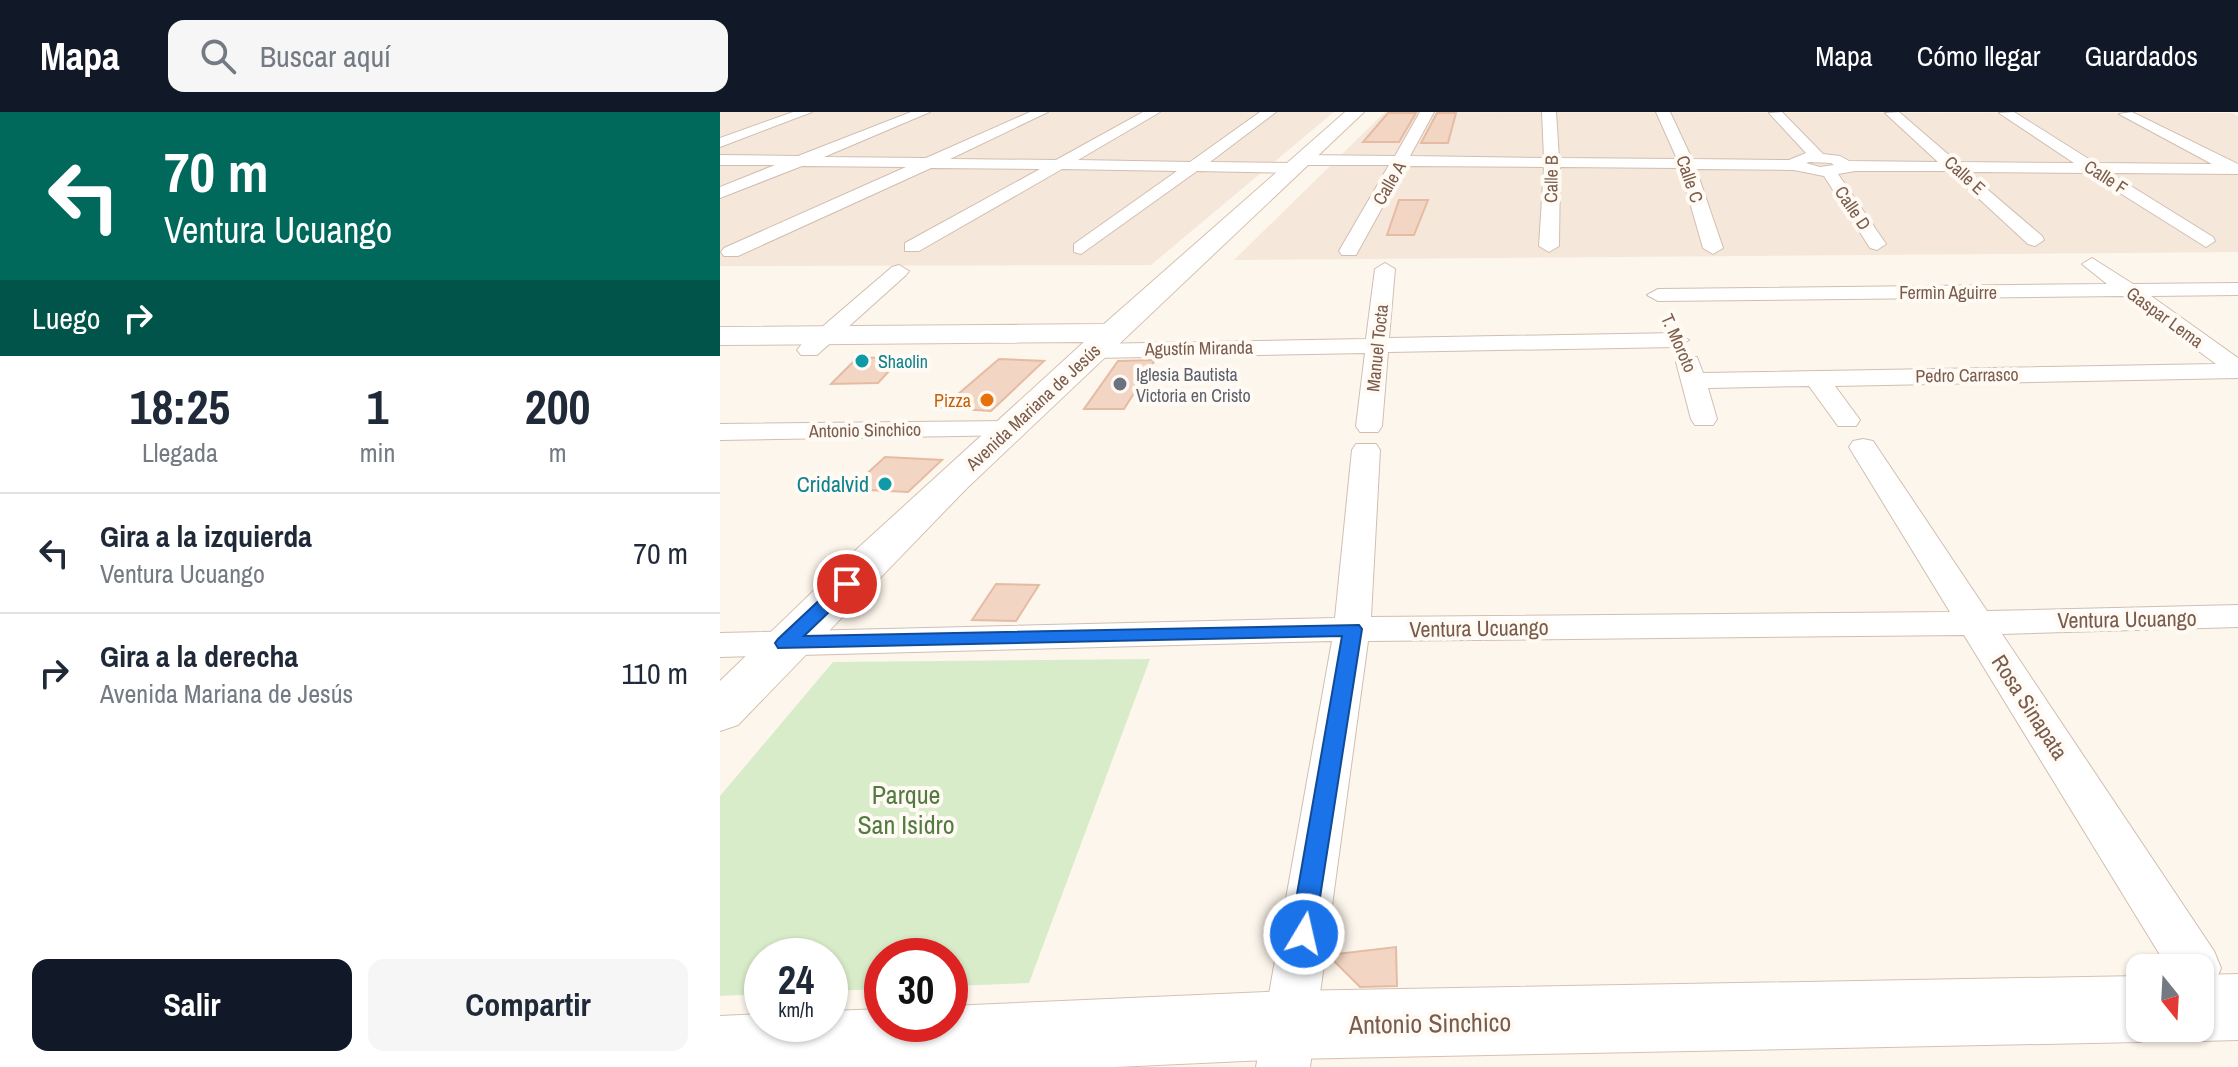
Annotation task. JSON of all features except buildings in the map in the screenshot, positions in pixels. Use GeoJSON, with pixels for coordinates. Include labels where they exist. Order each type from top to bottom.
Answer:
{"type":"FeatureCollection","features":[{"type":"Feature","properties":{"kind":"street"},"geometry":{"type":"LineString","coordinates":[[720,143],[805,112]]}},
{"type":"Feature","properties":{"kind":"street"},"geometry":{"type":"LineString","coordinates":[[720,193],[923,112]]}},
{"type":"Feature","properties":{"kind":"street"},"geometry":{"type":"LineString","coordinates":[[731,252],[1041,112]]}},
{"type":"Feature","properties":{"kind":"street"},"geometry":{"type":"LineString","coordinates":[[912,247],[1153,112]]}},
{"type":"Feature","properties":{"kind":"street"},"geometry":{"type":"LineString","coordinates":[[1081,248],[1269,112]]}},
{"type":"Feature","properties":{"kind":"street","name":"Avenida Mariana de Jesús"},"geometry":{"type":"LineString","coordinates":[[720,712],[785,643],[1009,429],[1355,112]]}},
{"type":"Feature","properties":{"kind":"street","name":"Calle A"},"geometry":{"type":"LineString","coordinates":[[1349,251],[1403,160],[1427,112]]}},
{"type":"Feature","properties":{"kind":"street","name":"Calle B"},"geometry":{"type":"LineString","coordinates":[[1549,112],[1552,162],[1549,246]]}},
{"type":"Feature","properties":{"kind":"street","name":"Calle C"},"geometry":{"type":"LineString","coordinates":[[1663,112],[1686,163],[1713,248]]}},
{"type":"Feature","properties":{"kind":"street"},"geometry":{"type":"LineString","coordinates":[[1776,113],[1818,157]]}},
{"type":"Feature","properties":{"kind":"street","name":"Calle E"},"geometry":{"type":"LineString","coordinates":[[1892,113],[2035,240]]}},
{"type":"Feature","properties":{"kind":"street","name":"Calle F"},"geometry":{"type":"LineString","coordinates":[[2006,113],[2206,241]]}},
{"type":"Feature","properties":{"kind":"street"},"geometry":{"type":"LineString","coordinates":[[2126,114],[2236,170]]}},
{"type":"Feature","properties":{"kind":"street"},"geometry":{"type":"LineString","coordinates":[[1795,165],[1799,159],[1818,157],[1849,166],[2236,170]]}},
{"type":"Feature","properties":{"kind":"street"},"geometry":{"type":"LineString","coordinates":[[720,160],[1251,165],[1375,159],[1795,165],[1829,172],[1842,171],[1849,166]]}},
{"type":"Feature","properties":{"kind":"street","name":"Calle D"},"geometry":{"type":"LineString","coordinates":[[1829,172],[1877,244]]}},
{"type":"Feature","properties":{"kind":"street","name":"Gaspar Lema"},"geometry":{"type":"LineString","coordinates":[[2092,264],[2238,370]]}},
{"type":"Feature","properties":{"kind":"street","name":"Manuel Tocta"},"geometry":{"type":"LineString","coordinates":[[1286,1046],[1352,629],[1367,438],[1385,269]]}},
{"type":"Feature","properties":{"kind":"street"},"geometry":{"type":"LineString","coordinates":[[818,343],[899,271]]}},
{"type":"Feature","properties":{"kind":"street","name":"T. Moroto"},"geometry":{"type":"LineString","coordinates":[[1644,271],[1696,381],[1704,419]]}},
{"type":"Feature","properties":{"kind":"street","name":"Fermìn Aguirre"},"geometry":{"type":"LineString","coordinates":[[1658,295],[2238,289]]}},
{"type":"Feature","properties":{"kind":"street","name":"Agustín Miranda"},"geometry":{"type":"LineString","coordinates":[[720,350],[818,343],[1102,342],[1673,332]]}},
{"type":"Feature","properties":{"kind":"street","name":"Agustín Miranda"},"geometry":{"type":"LineString","coordinates":[[720,336],[818,343]]}},
{"type":"Feature","properties":{"kind":"street","name":"Pedro Carrasco"},"geometry":{"type":"LineString","coordinates":[[1696,381],[2238,370]]}},
{"type":"Feature","properties":{"kind":"street","name":"Rosa Sinapata"},"geometry":{"type":"LineString","coordinates":[[1816,378],[1855,433],[2216,999]]}},
{"type":"Feature","properties":{"kind":"street","name":"Antonio Sinchico"},"geometry":{"type":"LineString","coordinates":[[720,432],[1009,429]]}},
{"type":"Feature","properties":{"kind":"street","name":"Ventura Ucuango"},"geometry":{"type":"LineString","coordinates":[[720,645],[1352,629],[1976,623],[2238,616]]}},
{"type":"Feature","properties":{"kind":"street","name":"Antonio Sinchico"},"geometry":{"type":"LineString","coordinates":[[720,1051],[1286,1046],[2126,1010]]}},
{"type":"Feature","properties":{"kind":"shaded area"},"geometry":{"type":"Polygon","coordinates":[[[720,112],[1334,112],[1151,265],[720,266],[720,112]]]}},
{"type":"Feature","properties":{"kind":"shaded area"},"geometry":{"type":"Polygon","coordinates":[[[1385,112],[2232,113],[2238,116],[2238,252],[1234,260],[1385,112]]]}},
{"type":"Feature","properties":{"kind":"green space","name":"Parque San Isidro"},"geometry":{"type":"Polygon","coordinates":[[[1150,659],[1029,983],[968,985],[968,938],[864,938],[864,990],[848,990],[848,938],[744,938],[744,995],[720,996],[720,796],[833,662],[1150,659]]]}},
{"type":"Feature","properties":{"kind":"place","name":"Shaolin"},"geometry":{"type":"Point","coordinates":[862,361]}},
{"type":"Feature","properties":{"kind":"place","name":"Iglesia Bautista Victoria en Cristo"},"geometry":{"type":"Point","coordinates":[1120,384]}},
{"type":"Feature","properties":{"kind":"place","name":"Pizza"},"geometry":{"type":"Point","coordinates":[987,400]}},
{"type":"Feature","properties":{"kind":"place","name":"Cridalvid"},"geometry":{"type":"Point","coordinates":[885,484]}},
{"type":"Feature","properties":{"kind":"route"},"geometry":{"type":"LineString","coordinates":[[847,584],[785,643],[1352,629],[1304,934]]}}]}
